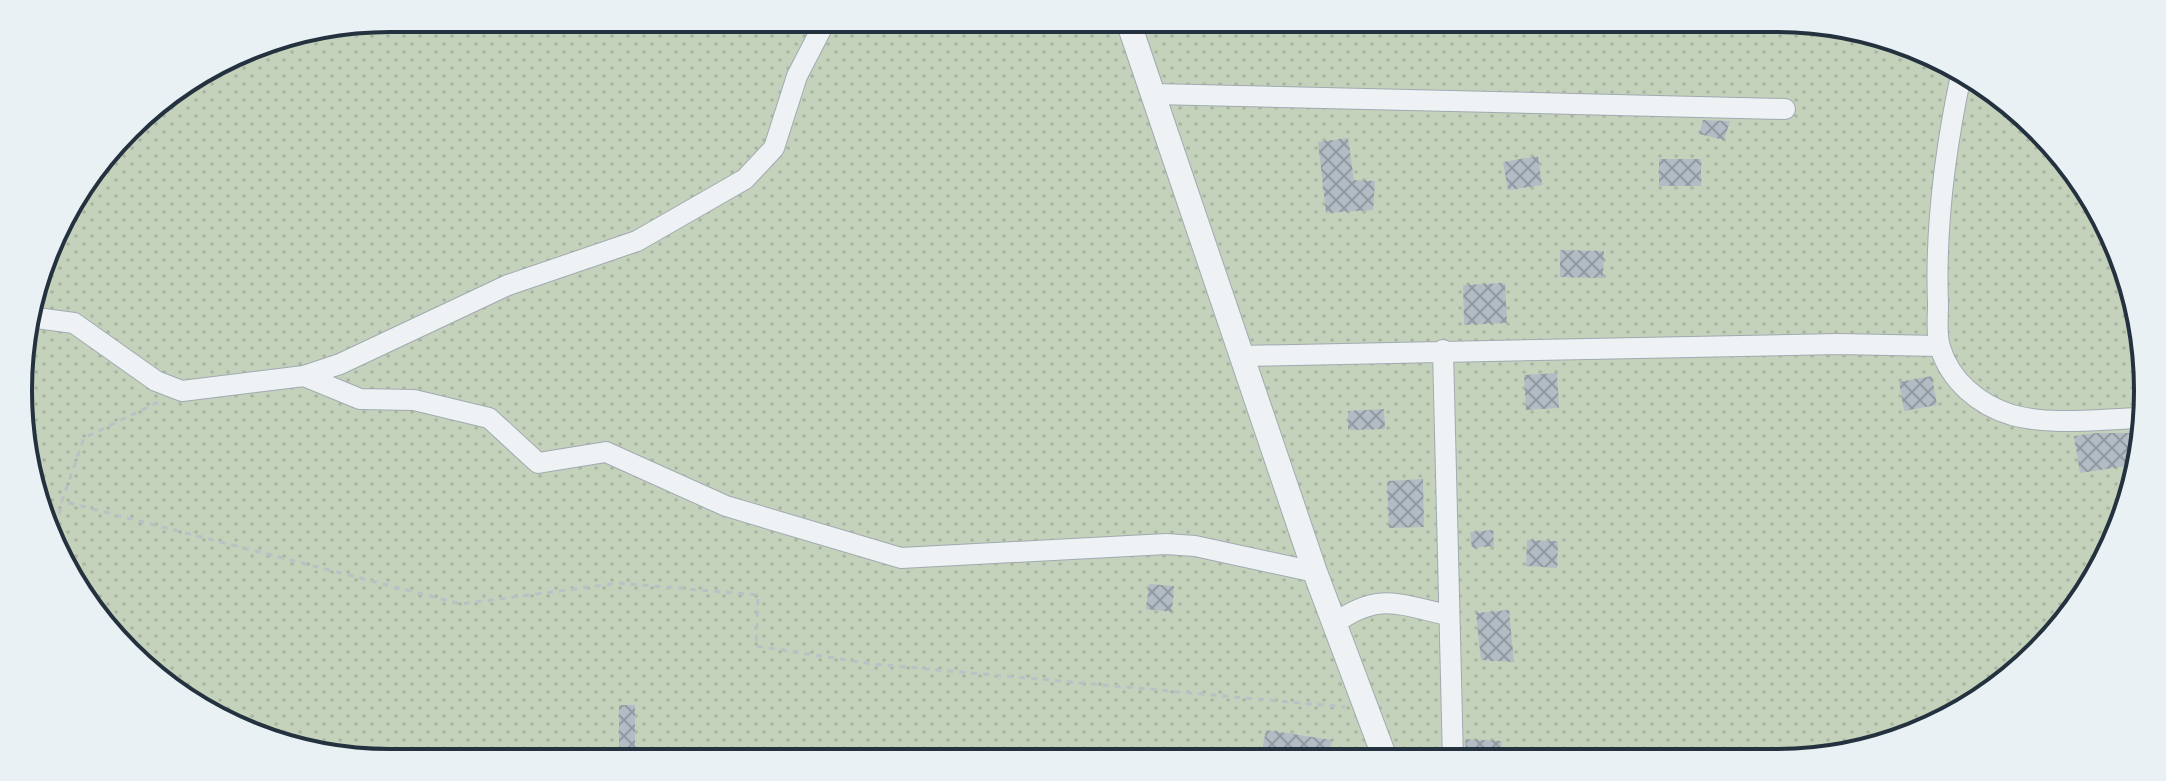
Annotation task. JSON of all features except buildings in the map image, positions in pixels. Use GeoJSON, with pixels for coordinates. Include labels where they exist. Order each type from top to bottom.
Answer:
{"type":"FeatureCollection","features":[{"type":"Feature","properties":{"kind":"street"},"geometry":{"type":"LineString","coordinates":[[40,318],[74,323],[156,381],[182,391],[304,376],[340,364],[508,285],[637,241],[745,179],[774,148],[797,76],[820,32]]}},
{"type":"Feature","properties":{"kind":"street"},"geometry":{"type":"LineString","coordinates":[[1132,32],[1315,572],[1381,749]]}},
{"type":"Feature","properties":{"kind":"street"},"geometry":{"type":"LineString","coordinates":[[1959,83],[1939,219],[1936,268],[1939,346],[1967,392],[2013,415],[2049,420],[2133,418]]}},
{"type":"Feature","properties":{"kind":"street"},"geometry":{"type":"LineString","coordinates":[[1154,94],[1785,109]]}},
{"type":"Feature","properties":{"kind":"street"},"geometry":{"type":"LineString","coordinates":[[1241,356],[1838,344],[1939,346]]}},
{"type":"Feature","properties":{"kind":"street"},"geometry":{"type":"LineString","coordinates":[[1443,350],[1453,749]]}},
{"type":"Feature","properties":{"kind":"street"},"geometry":{"type":"LineString","coordinates":[[304,376],[360,399],[414,400],[489,418],[538,463],[606,452],[726,506],[901,558],[1166,544],[1195,546],[1315,572]]}},
{"type":"Feature","properties":{"kind":"street"},"geometry":{"type":"LineString","coordinates":[[1334,624],[1354,609],[1371,602],[1387,602],[1447,615]]}},
{"type":"Feature","properties":{"kind":"path"},"geometry":{"type":"LineString","coordinates":[[58,525],[62,501],[84,438],[182,391]]}},
{"type":"Feature","properties":{"kind":"path"},"geometry":{"type":"LineString","coordinates":[[62,501],[461,604],[619,583],[758,595],[756,646],[873,664],[1365,709]]}},
{"type":"Feature","properties":{"kind":"green space"},"geometry":{"type":"Polygon","coordinates":[[[1776,32],[1822,35],[1868,44],[1934,69],[1994,106],[2045,154],[2086,211],[2115,275],[2131,344],[2133,414],[2122,483],[2107,528],[2074,590],[2045,627],[2012,660],[1975,689],[1913,722],[1868,737],[1822,746],[1776,749],[390,749],[344,746],[298,737],[253,722],[191,689],[137,644],[92,590],[59,528],[44,483],[33,414],[35,344],[51,275],[80,211],[106,172],[154,121],[191,92],[253,59],[298,44],[367,33],[1776,32]]]}}]}
